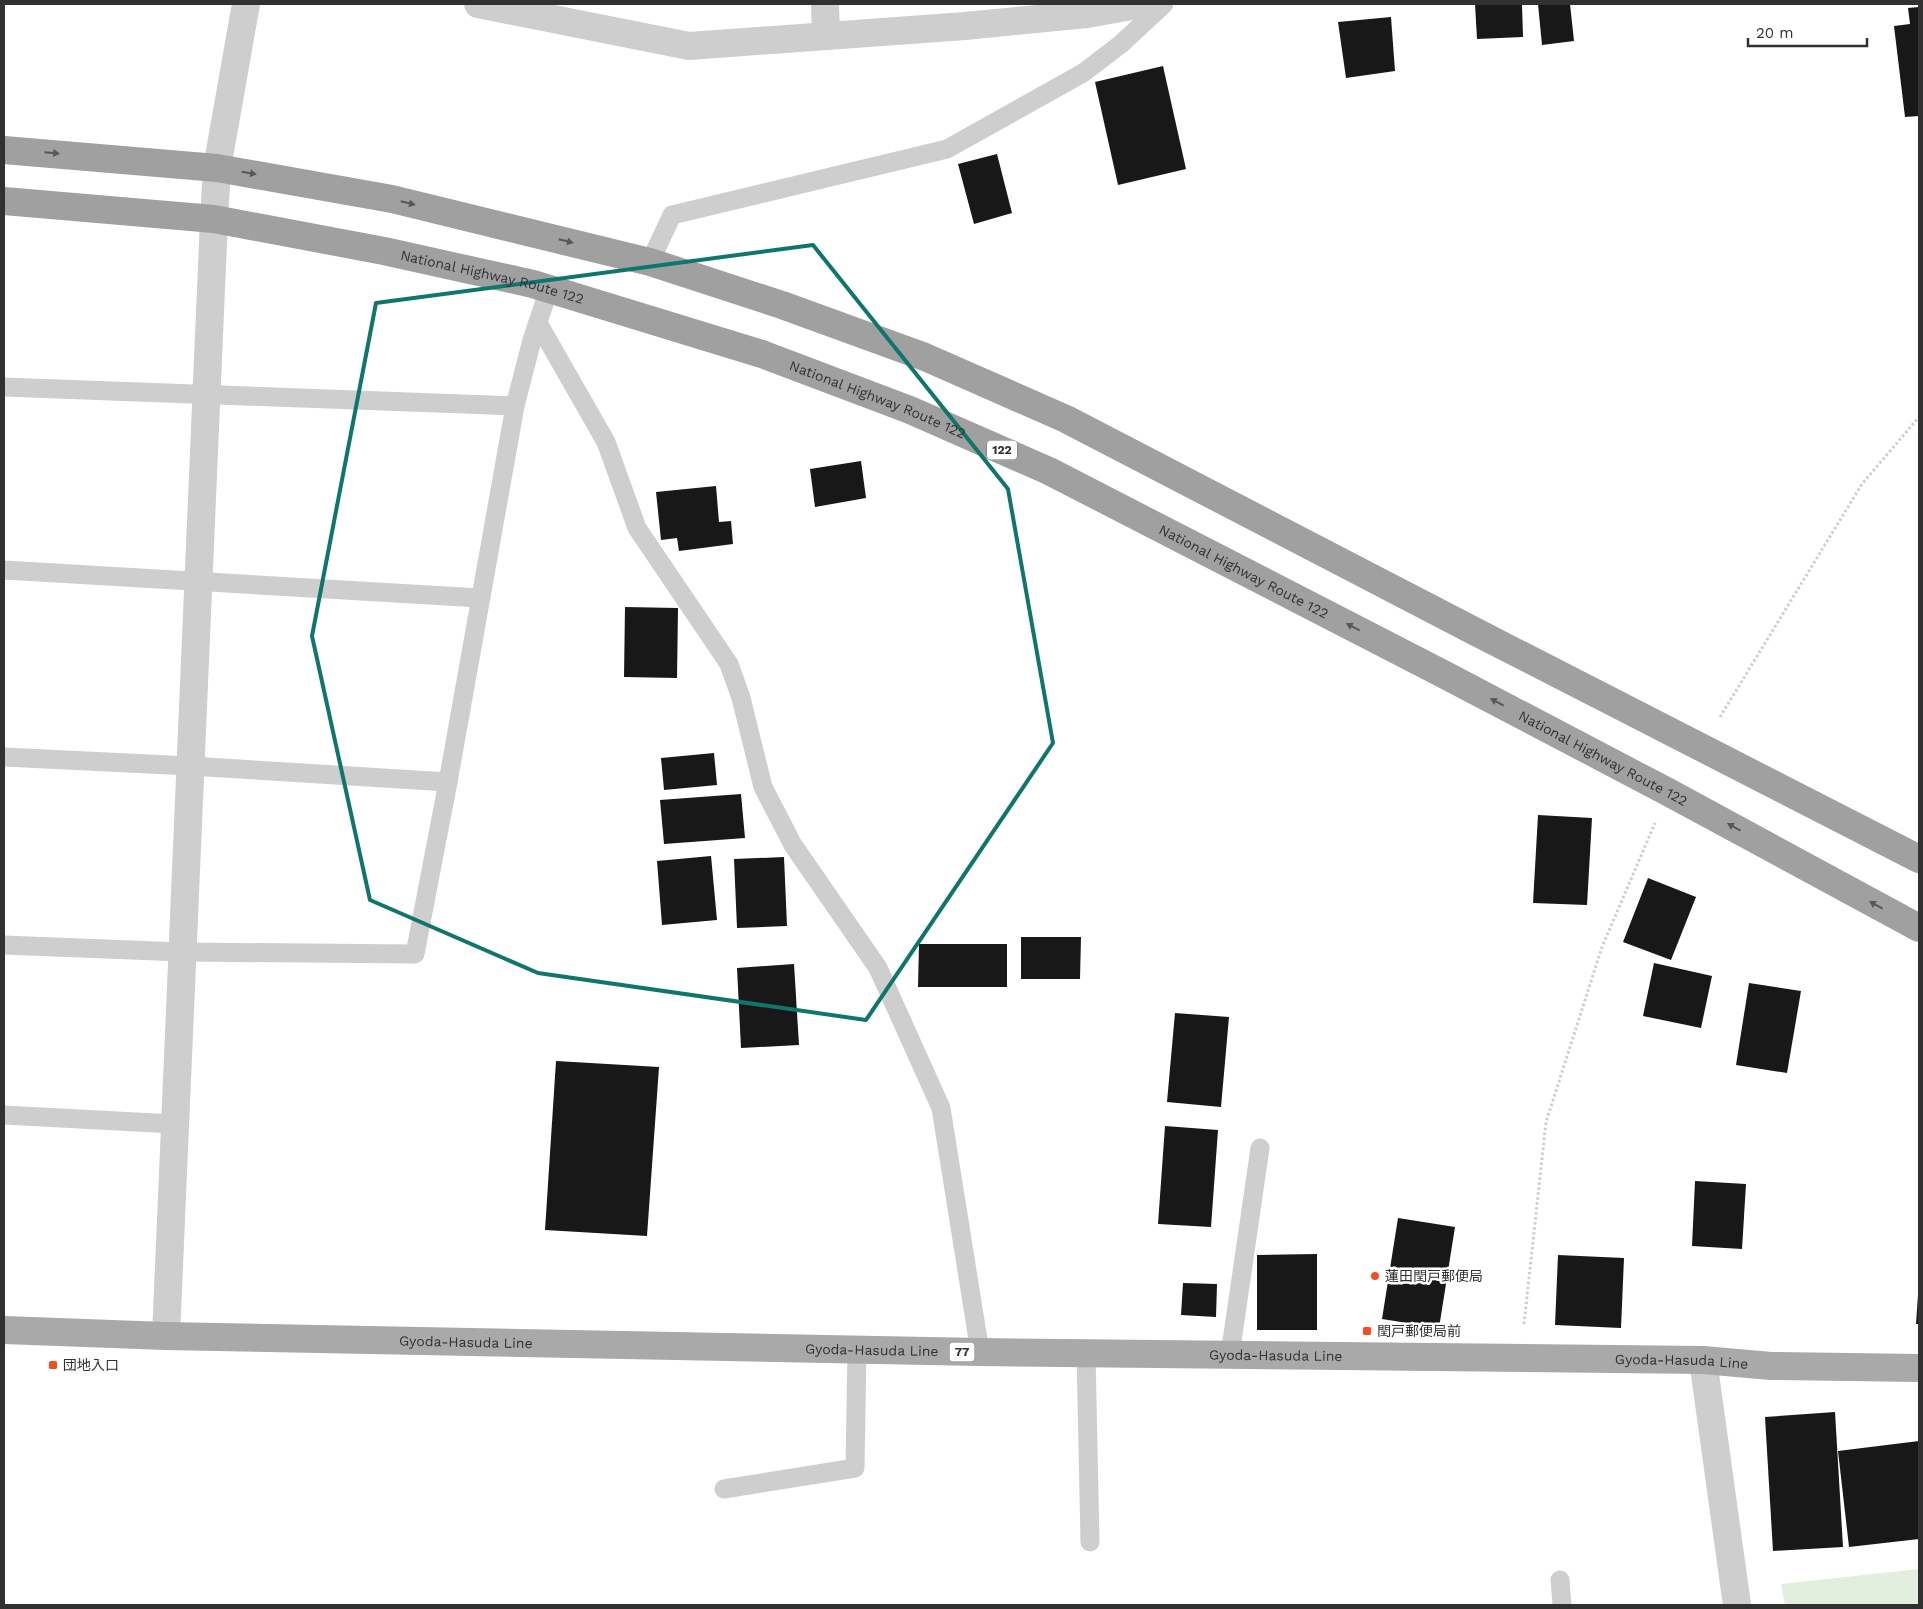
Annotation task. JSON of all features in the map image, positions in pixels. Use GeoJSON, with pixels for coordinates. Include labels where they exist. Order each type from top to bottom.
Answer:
{"type":"FeatureCollection","features":[{"type":"Feature","properties":{"kind":"highway"},"geometry":{"type":"LineString","coordinates":[[4,150],[217,168],[392,199],[650,262],[782,305],[925,357],[1066,419],[1919,859]]}},
{"type":"Feature","properties":{"kind":"highway","name":"National Highway Route 122"},"geometry":{"type":"LineString","coordinates":[[4,201],[214,219],[384,251],[549,289],[762,354],[910,410],[1040,467],[1430,666],[1919,928]]}},
{"type":"Feature","properties":{"kind":"main road","name":"Gyoda-Hasuda Line"},"geometry":{"type":"LineString","coordinates":[[4,1330],[166,1336],[980,1352],[1703,1360],[1771,1366],[1919,1368]]}},
{"type":"Feature","properties":{"kind":"street"},"geometry":{"type":"LineString","coordinates":[[166,1336],[217,168],[246,4]]}},
{"type":"Feature","properties":{"kind":"street"},"geometry":{"type":"LineString","coordinates":[[478,4],[689,46],[826,35],[964,15],[1087,9],[1144,4]]}},
{"type":"Feature","properties":{"kind":"street"},"geometry":{"type":"LineString","coordinates":[[824,4],[826,35]]}},
{"type":"Feature","properties":{"kind":"street"},"geometry":{"type":"LineString","coordinates":[[1703,1360],[1737,1605]]}},
{"type":"Feature","properties":{"kind":"lane"},"geometry":{"type":"LineString","coordinates":[[650,262],[672,215],[947,149],[1083,73],[1121,44],[1164,4]]}},
{"type":"Feature","properties":{"kind":"lane"},"geometry":{"type":"LineString","coordinates":[[4,945],[182,952],[415,954],[448,782],[515,406],[549,289]]}},
{"type":"Feature","properties":{"kind":"lane"},"geometry":{"type":"LineString","coordinates":[[538,323],[606,442],[636,528],[729,664],[741,698],[763,788],[793,844],[878,968],[941,1108],[980,1352]]}},
{"type":"Feature","properties":{"kind":"lane"},"geometry":{"type":"LineString","coordinates":[[4,387],[515,406]]}},
{"type":"Feature","properties":{"kind":"lane"},"geometry":{"type":"LineString","coordinates":[[4,570],[480,598]]}},
{"type":"Feature","properties":{"kind":"lane"},"geometry":{"type":"LineString","coordinates":[[4,757],[448,782]]}},
{"type":"Feature","properties":{"kind":"lane"},"geometry":{"type":"LineString","coordinates":[[4,1115],[174,1124]]}},
{"type":"Feature","properties":{"kind":"lane"},"geometry":{"type":"LineString","coordinates":[[1230,1355],[1260,1148]]}},
{"type":"Feature","properties":{"kind":"lane"},"geometry":{"type":"LineString","coordinates":[[724,1489],[855,1468],[857,1349]]}},
{"type":"Feature","properties":{"kind":"lane"},"geometry":{"type":"LineString","coordinates":[[1086,1353],[1090,1542]]}},
{"type":"Feature","properties":{"kind":"lane"},"geometry":{"type":"LineString","coordinates":[[1560,1580],[1562,1605]]}},
{"type":"Feature","properties":{"kind":"path"},"geometry":{"type":"LineString","coordinates":[[1701,747],[1862,484],[1919,417]]}},
{"type":"Feature","properties":{"kind":"path"},"geometry":{"type":"LineString","coordinates":[[1520,1359],[1546,1122],[1602,947],[1668,792]]}},
{"type":"Feature","properties":{"kind":"highlighted area"},"geometry":{"type":"Polygon","coordinates":[[[813,245],[1008,489],[1053,743],[866,1020],[538,973],[370,900],[312,636],[376,303],[813,245]]]}},
{"type":"Feature","properties":{"kind":"green space"},"geometry":{"type":"Polygon","coordinates":[[[1919,1569],[1919,1605],[1785,1605],[1781,1584],[1919,1569]]]}},
{"type":"Feature","properties":{"kind":"building"},"geometry":{"type":"Polygon","coordinates":[[[1475,4],[1522,4],[1523,37],[1477,39],[1475,4]]]}},
{"type":"Feature","properties":{"kind":"building"},"geometry":{"type":"Polygon","coordinates":[[[1538,4],[1570,4],[1574,41],[1542,45],[1538,4]]]}},
{"type":"Feature","properties":{"kind":"building"},"geometry":{"type":"Polygon","coordinates":[[[1919,7],[1919,116],[1905,117],[1894,26],[1910,24],[1908,8],[1919,7]]]}},
{"type":"Feature","properties":{"kind":"building"},"geometry":{"type":"Polygon","coordinates":[[[1391,17],[1395,71],[1346,78],[1338,22],[1391,17]]]}},
{"type":"Feature","properties":{"kind":"building"},"geometry":{"type":"Polygon","coordinates":[[[1163,66],[1186,169],[1118,185],[1095,82],[1163,66]]]}},
{"type":"Feature","properties":{"kind":"building"},"geometry":{"type":"Polygon","coordinates":[[[997,154],[1012,213],[974,224],[958,164],[997,154]]]}},
{"type":"Feature","properties":{"kind":"building"},"geometry":{"type":"Polygon","coordinates":[[[861,461],[866,498],[815,507],[810,469],[861,461]]]}},
{"type":"Feature","properties":{"kind":"building"},"geometry":{"type":"Polygon","coordinates":[[[716,486],[719,522],[731,521],[733,544],[679,551],[677,538],[661,540],[656,492],[716,486]]]}},
{"type":"Feature","properties":{"kind":"building"},"geometry":{"type":"Polygon","coordinates":[[[625,607],[678,608],[677,678],[624,677],[625,607]]]}},
{"type":"Feature","properties":{"kind":"building"},"geometry":{"type":"Polygon","coordinates":[[[714,753],[717,785],[664,790],[661,758],[714,753]]]}},
{"type":"Feature","properties":{"kind":"building"},"geometry":{"type":"Polygon","coordinates":[[[741,794],[745,838],[664,844],[660,800],[741,794]]]}},
{"type":"Feature","properties":{"kind":"building"},"geometry":{"type":"Polygon","coordinates":[[[1538,815],[1592,818],[1587,905],[1533,903],[1538,815]]]}},
{"type":"Feature","properties":{"kind":"building"},"geometry":{"type":"Polygon","coordinates":[[[711,856],[717,920],[662,925],[657,861],[711,856]]]}},
{"type":"Feature","properties":{"kind":"building"},"geometry":{"type":"Polygon","coordinates":[[[784,857],[787,926],[737,928],[734,859],[784,857]]]}},
{"type":"Feature","properties":{"kind":"building"},"geometry":{"type":"Polygon","coordinates":[[[1648,878],[1696,897],[1671,960],[1623,942],[1648,878]]]}},
{"type":"Feature","properties":{"kind":"building"},"geometry":{"type":"Polygon","coordinates":[[[1021,937],[1081,937],[1080,979],[1021,979],[1021,937]]]}},
{"type":"Feature","properties":{"kind":"building"},"geometry":{"type":"Polygon","coordinates":[[[919,944],[1007,944],[1007,987],[918,987],[919,944]]]}},
{"type":"Feature","properties":{"kind":"building"},"geometry":{"type":"Polygon","coordinates":[[[1654,963],[1712,976],[1701,1028],[1643,1016],[1654,963]]]}},
{"type":"Feature","properties":{"kind":"building"},"geometry":{"type":"Polygon","coordinates":[[[794,964],[799,1045],[741,1048],[737,968],[794,964]]]}},
{"type":"Feature","properties":{"kind":"building"},"geometry":{"type":"Polygon","coordinates":[[[1749,983],[1801,991],[1787,1073],[1736,1065],[1749,983]]]}},
{"type":"Feature","properties":{"kind":"building"},"geometry":{"type":"Polygon","coordinates":[[[1175,1013],[1229,1017],[1221,1107],[1167,1102],[1175,1013]]]}},
{"type":"Feature","properties":{"kind":"building"},"geometry":{"type":"Polygon","coordinates":[[[556,1061],[659,1067],[647,1236],[545,1230],[556,1061]]]}},
{"type":"Feature","properties":{"kind":"building"},"geometry":{"type":"Polygon","coordinates":[[[1165,1126],[1218,1130],[1211,1227],[1158,1224],[1165,1126]]]}},
{"type":"Feature","properties":{"kind":"building"},"geometry":{"type":"Polygon","coordinates":[[[1695,1181],[1746,1184],[1742,1249],[1692,1246],[1695,1181]]]}},
{"type":"Feature","properties":{"kind":"building"},"geometry":{"type":"Polygon","coordinates":[[[1398,1218],[1455,1227],[1439,1328],[1382,1319],[1398,1218]]]}},
{"type":"Feature","properties":{"kind":"building"},"geometry":{"type":"Polygon","coordinates":[[[1317,1254],[1317,1330],[1257,1330],[1257,1255],[1317,1254]]]}},
{"type":"Feature","properties":{"kind":"building"},"geometry":{"type":"Polygon","coordinates":[[[1558,1255],[1624,1258],[1621,1328],[1555,1325],[1558,1255]]]}},
{"type":"Feature","properties":{"kind":"building"},"geometry":{"type":"Polygon","coordinates":[[[1183,1283],[1217,1284],[1216,1317],[1181,1315],[1183,1283]]]}},
{"type":"Feature","properties":{"kind":"building"},"geometry":{"type":"Polygon","coordinates":[[[1918,1295],[1919,1324],[1916,1324],[1918,1295]]]}},
{"type":"Feature","properties":{"kind":"building"},"geometry":{"type":"Polygon","coordinates":[[[1835,1412],[1843,1547],[1773,1551],[1765,1417],[1835,1412]]]}},
{"type":"Feature","properties":{"kind":"building"},"geometry":{"type":"Polygon","coordinates":[[[1919,1441],[1919,1539],[1849,1547],[1838,1451],[1919,1441]]]}},
{"type":"Feature","properties":{"kind":"place","name":"蓮田閏戸郵便局"},"geometry":{"type":"Point","coordinates":[1375,1276]}},
{"type":"Feature","properties":{"kind":"place","name":"閏戸郵便局前"},"geometry":{"type":"Point","coordinates":[1367,1331]}},
{"type":"Feature","properties":{"kind":"place","name":"団地入口"},"geometry":{"type":"Point","coordinates":[53,1365]}}]}
